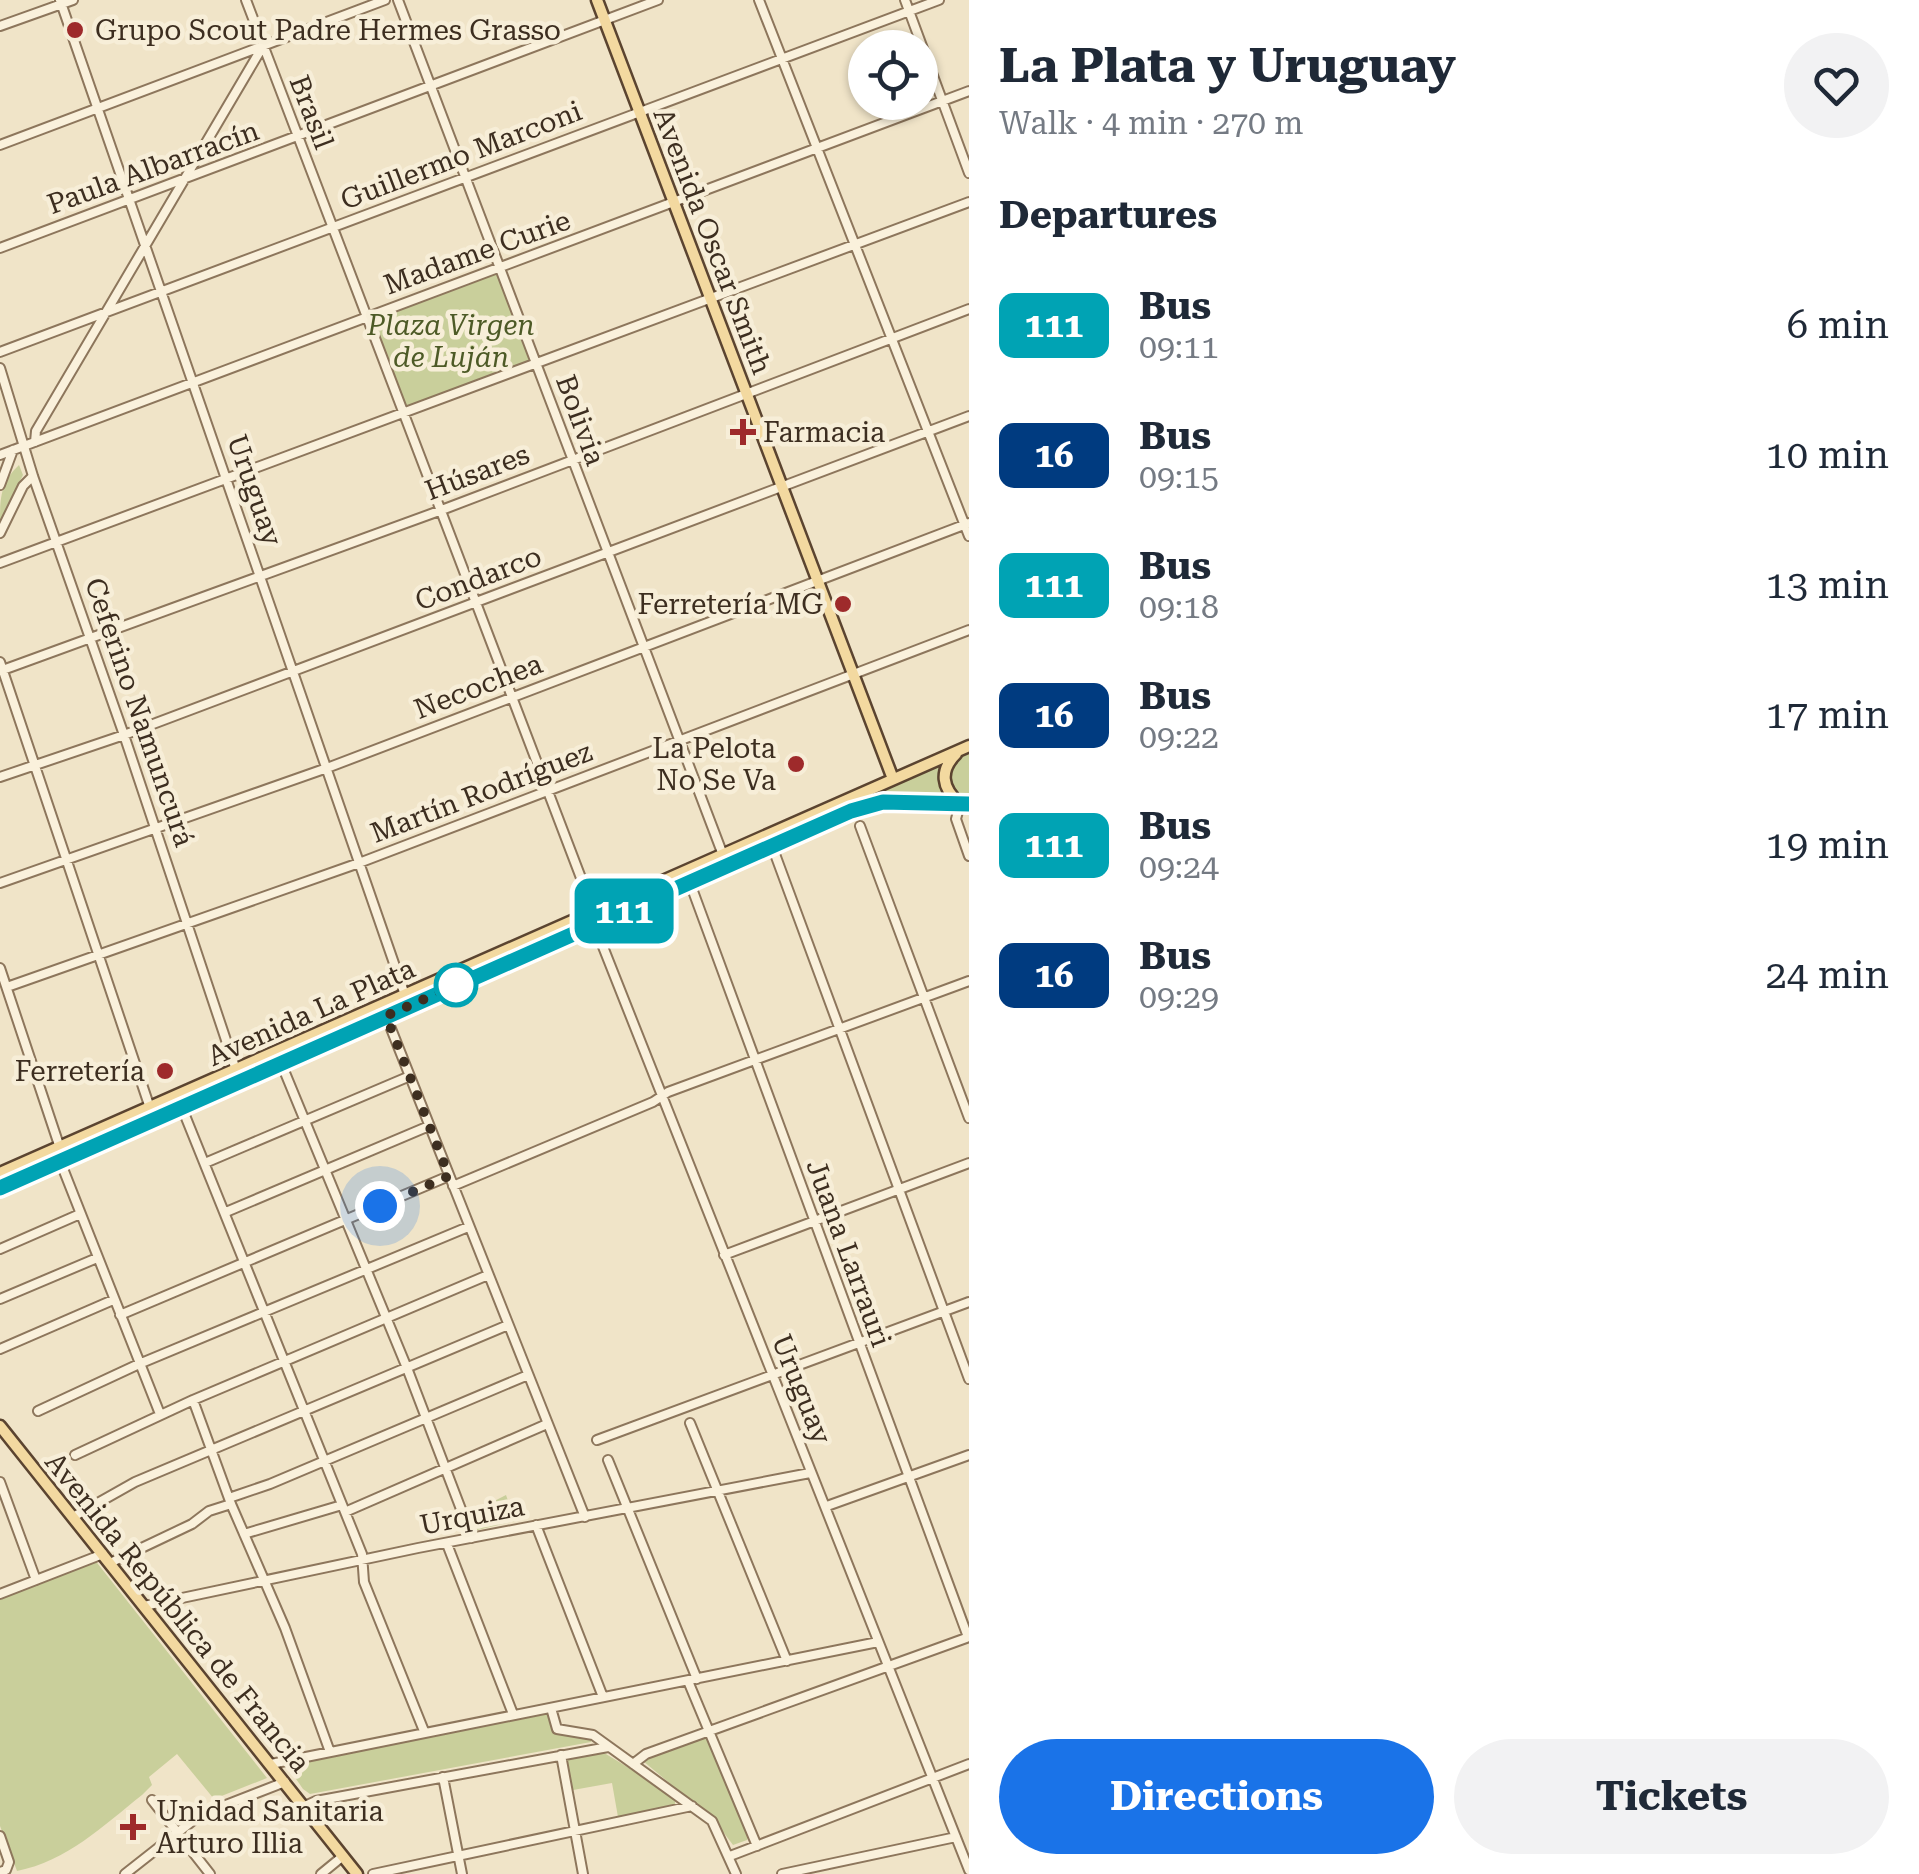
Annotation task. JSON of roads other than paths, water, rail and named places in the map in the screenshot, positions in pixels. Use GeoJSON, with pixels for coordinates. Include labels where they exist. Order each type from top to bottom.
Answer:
{"type":"FeatureCollection","features":[{"type":"Feature","properties":{"kind":"main road","name":"Avenida Oscar Smith"},"geometry":{"type":"LineString","coordinates":[[597,0],[893,779]]}},
{"type":"Feature","properties":{"kind":"main road","name":"Avenida La Plata"},"geometry":{"type":"LineString","coordinates":[[0,1188],[386,1016],[723,855],[967,747]]}},
{"type":"Feature","properties":{"kind":"main road"},"geometry":{"type":"LineString","coordinates":[[964,804],[945,787],[943,776],[951,758],[967,747]]}},
{"type":"Feature","properties":{"kind":"main road","name":"Avenida La Plata"},"geometry":{"type":"LineString","coordinates":[[0,1173],[406,995],[690,883],[875,803],[964,804]]}},
{"type":"Feature","properties":{"kind":"main road","name":"Avenida República de Francia"},"geometry":{"type":"LineString","coordinates":[[0,1426],[358,1874]]}},
{"type":"Feature","properties":{"kind":"street"},"geometry":{"type":"LineString","coordinates":[[0,26],[73,0]]}},
{"type":"Feature","properties":{"kind":"street","name":"Brasil"},"geometry":{"type":"LineString","coordinates":[[246,0],[594,918]]}},
{"type":"Feature","properties":{"kind":"street"},"geometry":{"type":"LineString","coordinates":[[0,144],[385,0]]}},
{"type":"Feature","properties":{"kind":"street","name":"Bolivia"},"geometry":{"type":"LineString","coordinates":[[398,0],[723,855]]}},
{"type":"Feature","properties":{"kind":"street","name":"Paula Albarracín"},"geometry":{"type":"LineString","coordinates":[[0,248],[658,0]]}},
{"type":"Feature","properties":{"kind":"street"},"geometry":{"type":"LineString","coordinates":[[759,0],[969,536]]}},
{"type":"Feature","properties":{"kind":"street"},"geometry":{"type":"LineString","coordinates":[[905,0],[969,173]]}},
{"type":"Feature","properties":{"kind":"street","name":"Guillermo Marconi"},"geometry":{"type":"LineString","coordinates":[[0,352],[939,0]]}},
{"type":"Feature","properties":{"kind":"street","name":"Uruguay"},"geometry":{"type":"LineString","coordinates":[[61,2],[406,995]]}},
{"type":"Feature","properties":{"kind":"street"},"geometry":{"type":"LineString","coordinates":[[34,442],[36,431],[263,46]]}},
{"type":"Feature","properties":{"kind":"street","name":"Madame Curie"},"geometry":{"type":"LineString","coordinates":[[0,455],[969,91]]}},
{"type":"Feature","properties":{"kind":"street"},"geometry":{"type":"LineString","coordinates":[[0,563],[969,202]]}},
{"type":"Feature","properties":{"kind":"street","name":"Húsares"},"geometry":{"type":"LineString","coordinates":[[1,668],[439,511],[969,309]]}},
{"type":"Feature","properties":{"kind":"street","name":"Ceferino Namuncurá"},"geometry":{"type":"LineString","coordinates":[[0,368],[236,1070]]}},
{"type":"Feature","properties":{"kind":"street","name":"Condarco"},"geometry":{"type":"LineString","coordinates":[[0,776],[475,604],[969,416]]}},
{"type":"Feature","properties":{"kind":"street"},"geometry":{"type":"LineString","coordinates":[[0,485],[13,450]]}},
{"type":"Feature","properties":{"kind":"street"},"geometry":{"type":"LineString","coordinates":[[0,533],[23,486],[34,476]]}},
{"type":"Feature","properties":{"kind":"street","name":"Necochea"},"geometry":{"type":"LineString","coordinates":[[0,883],[327,768],[967,524]]}},
{"type":"Feature","properties":{"kind":"street","name":"Martín Rodríguez"},"geometry":{"type":"LineString","coordinates":[[7,987],[359,863],[969,630]]}},
{"type":"Feature","properties":{"kind":"street"},"geometry":{"type":"LineString","coordinates":[[1,668],[150,1108]]}},
{"type":"Feature","properties":{"kind":"street"},"geometry":{"type":"LineString","coordinates":[[964,804],[956,819],[969,856]]}},
{"type":"Feature","properties":{"kind":"street"},"geometry":{"type":"LineString","coordinates":[[860,826],[969,1118]]}},
{"type":"Feature","properties":{"kind":"street"},"geometry":{"type":"LineString","coordinates":[[772,846],[969,1379]]}},
{"type":"Feature","properties":{"kind":"street","name":"Juana Larrauri"},"geometry":{"type":"LineString","coordinates":[[690,883],[968,1637]]}},
{"type":"Feature","properties":{"kind":"street","name":"Uruguay"},"geometry":{"type":"LineString","coordinates":[[594,918],[969,1870]]}},
{"type":"Feature","properties":{"kind":"street"},"geometry":{"type":"LineString","coordinates":[[0,968],[60,1148]]}},
{"type":"Feature","properties":{"kind":"street"},"geometry":{"type":"LineString","coordinates":[[452,1186],[662,1096],[968,984]]}},
{"type":"Feature","properties":{"kind":"street"},"geometry":{"type":"LineString","coordinates":[[386,1016],[585,1517]]}},
{"type":"Feature","properties":{"kind":"street"},"geometry":{"type":"LineString","coordinates":[[281,1063],[407,1368],[472,1538]]}},
{"type":"Feature","properties":{"kind":"street"},"geometry":{"type":"LineString","coordinates":[[205,1163],[410,1076]]}},
{"type":"Feature","properties":{"kind":"street"},"geometry":{"type":"LineString","coordinates":[[182,1108],[344,1508],[362,1561],[364,1582],[424,1731]]}},
{"type":"Feature","properties":{"kind":"street"},"geometry":{"type":"LineString","coordinates":[[226,1212],[429,1126]]}},
{"type":"Feature","properties":{"kind":"street"},"geometry":{"type":"LineString","coordinates":[[60,1161],[160,1414]]}},
{"type":"Feature","properties":{"kind":"street"},"geometry":{"type":"LineString","coordinates":[[724,1255],[969,1163]]}},
{"type":"Feature","properties":{"kind":"street"},"geometry":{"type":"LineString","coordinates":[[120,1316],[449,1176]]}},
{"type":"Feature","properties":{"kind":"street"},"geometry":{"type":"LineString","coordinates":[[0,1249],[80,1214]]}},
{"type":"Feature","properties":{"kind":"street"},"geometry":{"type":"LineString","coordinates":[[38,1411],[139,1364],[468,1227]]}},
{"type":"Feature","properties":{"kind":"street"},"geometry":{"type":"LineString","coordinates":[[0,1300],[96,1258]]}},
{"type":"Feature","properties":{"kind":"street"},"geometry":{"type":"LineString","coordinates":[[75,1456],[192,1400],[488,1276]]}},
{"type":"Feature","properties":{"kind":"street"},"geometry":{"type":"LineString","coordinates":[[0,1349],[113,1300]]}},
{"type":"Feature","properties":{"kind":"street"},"geometry":{"type":"LineString","coordinates":[[598,1440],[969,1302]]}},
{"type":"Feature","properties":{"kind":"street"},"geometry":{"type":"LineString","coordinates":[[72,1517],[135,1482],[508,1326]]}},
{"type":"Feature","properties":{"kind":"street"},"geometry":{"type":"LineString","coordinates":[[0,1594],[192,1524],[206,1512],[230,1501],[528,1375]]}},
{"type":"Feature","properties":{"kind":"street"},"geometry":{"type":"LineString","coordinates":[[192,1400],[285,1628],[330,1752]]}},
{"type":"Feature","properties":{"kind":"street"},"geometry":{"type":"LineString","coordinates":[[244,1534],[344,1508],[547,1424]]}},
{"type":"Feature","properties":{"kind":"street"},"geometry":{"type":"LineString","coordinates":[[690,1424],[786,1661]]}},
{"type":"Feature","properties":{"kind":"street"},"geometry":{"type":"LineString","coordinates":[[828,1506],[969,1456]]}},
{"type":"Feature","properties":{"kind":"street"},"geometry":{"type":"LineString","coordinates":[[608,1460],[693,1680],[708,1732],[757,1846]]}},
{"type":"Feature","properties":{"kind":"street","name":"Urquiza"},"geometry":{"type":"LineString","coordinates":[[144,1606],[810,1472]]}},
{"type":"Feature","properties":{"kind":"street"},"geometry":{"type":"LineString","coordinates":[[0,1482],[36,1580]]}},
{"type":"Feature","properties":{"kind":"street"},"geometry":{"type":"LineString","coordinates":[[536,1525],[604,1697]]}},
{"type":"Feature","properties":{"kind":"street"},"geometry":{"type":"LineString","coordinates":[[447,1544],[513,1714]]}},
{"type":"Feature","properties":{"kind":"street"},"geometry":{"type":"LineString","coordinates":[[632,1764],[646,1754],[968,1637]]}},
{"type":"Feature","properties":{"kind":"street"},"geometry":{"type":"LineString","coordinates":[[271,1764],[878,1642]]}},
{"type":"Feature","properties":{"kind":"street"},"geometry":{"type":"LineString","coordinates":[[551,1708],[557,1729],[593,1735],[712,1821],[736,1874]]}},
{"type":"Feature","properties":{"kind":"street"},"geometry":{"type":"LineString","coordinates":[[304,1806],[608,1747]]}},
{"type":"Feature","properties":{"kind":"street"},"geometry":{"type":"LineString","coordinates":[[560,1755],[583,1874]]}},
{"type":"Feature","properties":{"kind":"street"},"geometry":{"type":"LineString","coordinates":[[730,1856],[969,1764]]}},
{"type":"Feature","properties":{"kind":"street"},"geometry":{"type":"LineString","coordinates":[[443,1777],[462,1874]]}},
{"type":"Feature","properties":{"kind":"street"},"geometry":{"type":"LineString","coordinates":[[125,1874],[176,1832],[212,1809],[285,1782]]}},
{"type":"Feature","properties":{"kind":"street"},"geometry":{"type":"LineString","coordinates":[[152,1800],[210,1874]]}},
{"type":"Feature","properties":{"kind":"street"},"geometry":{"type":"LineString","coordinates":[[373,1874],[692,1806]]}},
{"type":"Feature","properties":{"kind":"street"},"geometry":{"type":"LineString","coordinates":[[0,1836],[9,1862],[3,1871]]}},
{"type":"Feature","properties":{"kind":"street"},"geometry":{"type":"LineString","coordinates":[[782,1874],[822,1871],[829,1862],[956,1838]]}},
{"type":"Feature","properties":{"kind":"street"},"geometry":{"type":"LineString","coordinates":[[321,1874],[343,1856]]}},
{"type":"Feature","properties":{"kind":"place","name":"Grupo Scout Padre Hermes Grasso"},"geometry":{"type":"Point","coordinates":[75,30]}},
{"type":"Feature","properties":{"kind":"place","name":"Farmacia"},"geometry":{"type":"Point","coordinates":[743,432]}},
{"type":"Feature","properties":{"kind":"place","name":"Ferretería MG"},"geometry":{"type":"Point","coordinates":[843,604]}},
{"type":"Feature","properties":{"kind":"place","name":"La Pelota No Se Va"},"geometry":{"type":"Point","coordinates":[796,764]}},
{"type":"Feature","properties":{"kind":"place","name":"Ferretería"},"geometry":{"type":"Point","coordinates":[165,1071]}},
{"type":"Feature","properties":{"kind":"place","name":"Unidad Sanitaria Arturo Illia"},"geometry":{"type":"Point","coordinates":[133,1827]}},
{"type":"Feature","properties":{"kind":"park label","name":"Plaza Virgen de Luján"},"geometry":{"type":"Point","coordinates":[451,341]}}]}
